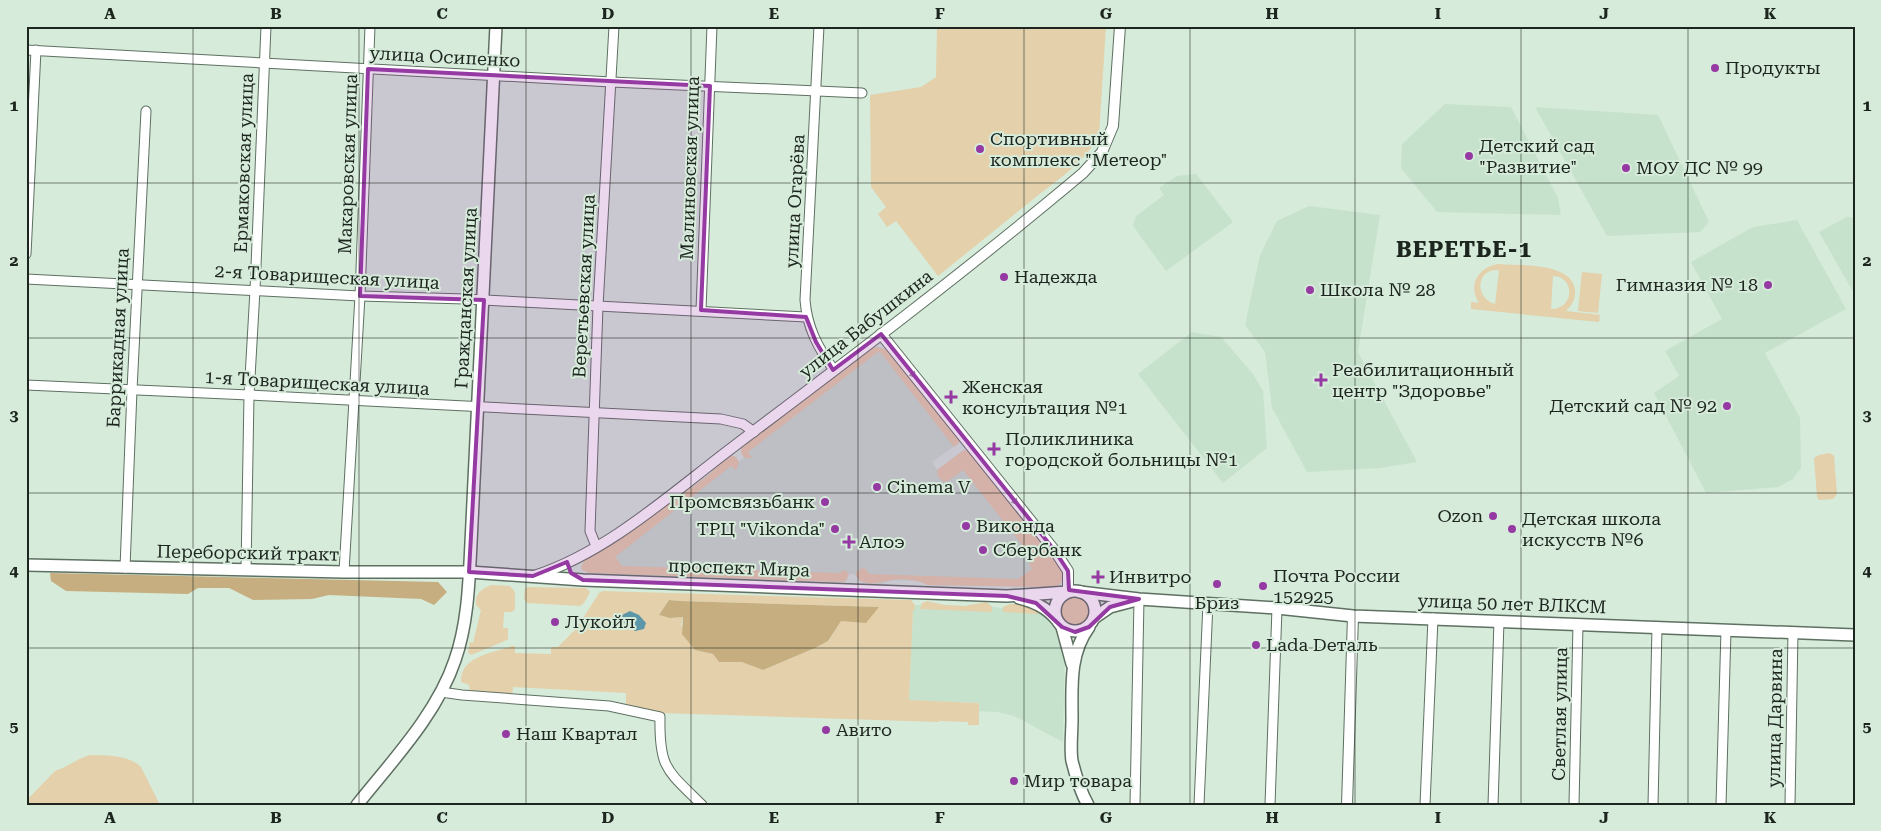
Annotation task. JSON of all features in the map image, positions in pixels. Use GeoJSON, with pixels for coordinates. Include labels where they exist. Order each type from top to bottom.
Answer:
{"type":"FeatureCollection","features":[{"type":"Feature","properties":{"kind":"main road","name":"Гражданская улица"},"geometry":{"type":"LineString","coordinates":[[356,805],[422,722],[441,692],[455,659],[461,637],[469,572],[479,408],[496,26]]}},
{"type":"Feature","properties":{"kind":"main road","name":"Переборский тракт"},"geometry":{"type":"LineString","coordinates":[[26,565],[344,572],[469,572]]}},
{"type":"Feature","properties":{"kind":"main road","name":"проспект Мира"},"geometry":{"type":"LineString","coordinates":[[469,572],[583,580],[1007,596],[1074,592]]}},
{"type":"Feature","properties":{"kind":"main road","name":"улица 50 лет ВЛКСМ"},"geometry":{"type":"LineString","coordinates":[[1074,592],[1353,616],[1855,635]]}},
{"type":"Feature","properties":{"kind":"main road"},"geometry":{"type":"LineString","coordinates":[[1073,670],[1068,644],[1059,623],[1056,604],[1062,596],[1074,592],[1092,600],[1096,609],[1092,622],[1079,642],[1073,670],[1072,759],[1078,782],[1088,805]]}},
{"type":"Feature","properties":{"kind":"main road","name":"проспект Мира"},"geometry":{"type":"LineString","coordinates":[[1007,596],[1036,603],[1050,612],[1059,623]]}},
{"type":"Feature","properties":{"kind":"main road","name":"улица 50 лет ВЛКСМ"},"geometry":{"type":"LineString","coordinates":[[1059,623],[1075,632],[1092,622],[1110,607],[1140,599]]}},
{"type":"Feature","properties":{"kind":"street","name":"Ермаковская улица"},"geometry":{"type":"LineString","coordinates":[[246,570],[249,395],[266,26]]}},
{"type":"Feature","properties":{"kind":"street","name":"Макаровская улица"},"geometry":{"type":"LineString","coordinates":[[344,572],[360,296],[370,26]]}},
{"type":"Feature","properties":{"kind":"street","name":"Веретьевская улица"},"geometry":{"type":"LineString","coordinates":[[596,546],[590,531],[594,414],[598,306],[614,26]]}},
{"type":"Feature","properties":{"kind":"street","name":"Малиновская улица"},"geometry":{"type":"LineString","coordinates":[[701,310],[712,26]]}},
{"type":"Feature","properties":{"kind":"street","name":"улица Огарёва"},"geometry":{"type":"LineString","coordinates":[[819,26],[805,300],[806,317],[816,342],[834,370]]}},
{"type":"Feature","properties":{"kind":"street","name":"улица Бабушкина"},"geometry":{"type":"LineString","coordinates":[[533,576],[551,570],[584,553],[628,527],[881,334],[1075,180],[1106,146],[1113,126],[1120,26]]}},
{"type":"Feature","properties":{"kind":"street","name":"улица Осипенко"},"geometry":{"type":"LineString","coordinates":[[26,50],[611,82],[817,92],[862,92]]}},
{"type":"Feature","properties":{"kind":"street"},"geometry":{"type":"LineString","coordinates":[[26,254],[36,50]]}},
{"type":"Feature","properties":{"kind":"street","name":"Баррикадная улица"},"geometry":{"type":"LineString","coordinates":[[125,568],[146,111]]}},
{"type":"Feature","properties":{"kind":"street","name":"2-я Товарищеская улица"},"geometry":{"type":"LineString","coordinates":[[26,280],[701,310],[806,317]]}},
{"type":"Feature","properties":{"kind":"street"},"geometry":{"type":"LineString","coordinates":[[881,334],[1056,551],[1068,571],[1074,592]]}},
{"type":"Feature","properties":{"kind":"street","name":"1-я Товарищеская улица"},"geometry":{"type":"LineString","coordinates":[[26,385],[721,420],[743,424],[754,432]]}},
{"type":"Feature","properties":{"kind":"street"},"geometry":{"type":"LineString","coordinates":[[583,580],[574,576],[570,570],[572,562],[584,553]]}},
{"type":"Feature","properties":{"kind":"street"},"geometry":{"type":"LineString","coordinates":[[1135,805],[1140,599]]}},
{"type":"Feature","properties":{"kind":"street"},"geometry":{"type":"LineString","coordinates":[[1199,805],[1208,604]]}},
{"type":"Feature","properties":{"kind":"street"},"geometry":{"type":"LineString","coordinates":[[1270,805],[1277,608]]}},
{"type":"Feature","properties":{"kind":"street"},"geometry":{"type":"LineString","coordinates":[[1347,805],[1353,616]]}},
{"type":"Feature","properties":{"kind":"street"},"geometry":{"type":"LineString","coordinates":[[1425,805],[1433,618]]}},
{"type":"Feature","properties":{"kind":"street"},"geometry":{"type":"LineString","coordinates":[[1493,805],[1499,621]]}},
{"type":"Feature","properties":{"kind":"street","name":"Светлая улица"},"geometry":{"type":"LineString","coordinates":[[1574,805],[1578,624]]}},
{"type":"Feature","properties":{"kind":"street"},"geometry":{"type":"LineString","coordinates":[[1653,805],[1657,627]]}},
{"type":"Feature","properties":{"kind":"street"},"geometry":{"type":"LineString","coordinates":[[1721,805],[1726,630]]}},
{"type":"Feature","properties":{"kind":"street","name":"улица Дарвина"},"geometry":{"type":"LineString","coordinates":[[1790,805],[1793,632]]}},
{"type":"Feature","properties":{"kind":"street"},"geometry":{"type":"LineString","coordinates":[[441,692],[609,706],[660,718],[660,745],[668,772],[702,805]]}},
{"type":"Feature","properties":{"kind":"highlighted area"},"geometry":{"type":"Polygon","coordinates":[[[368,69],[710,86],[701,310],[806,317],[816,342],[833,370],[881,334],[1055,551],[1068,571],[1069,590],[1139,599],[1110,607],[1089,627],[1075,632],[1062,627],[1036,603],[1007,596],[583,580],[571,573],[567,562],[533,576],[469,572],[484,300],[360,296],[368,69]]]}},
{"type":"Feature","properties":{"kind":"shaded area","name":"Спортивный комплекс \"Метеор\""},"geometry":{"type":"Polygon","coordinates":[[[937,26],[1106,26],[1099,135],[1093,145],[1069,171],[938,276],[896,221],[887,227],[878,214],[886,207],[871,187],[870,95],[921,87],[936,77],[937,26]]]}},
{"type":"Feature","properties":{"kind":"shaded area","name":"Детский сад \"Развитие\""},"geometry":{"type":"Polygon","coordinates":[[[1445,104],[1511,107],[1558,198],[1561,215],[1437,212],[1401,168],[1402,144],[1445,104]]]}},
{"type":"Feature","properties":{"kind":"shaded area","name":"МОУ ДС № 99"},"geometry":{"type":"Polygon","coordinates":[[[1535,107],[1658,115],[1709,222],[1700,232],[1607,236],[1535,107]]]}},
{"type":"Feature","properties":{"kind":"shaded area"},"geometry":{"type":"Polygon","coordinates":[[[1196,174],[1233,222],[1166,271],[1133,226],[1136,216],[1164,195],[1159,188],[1177,176],[1196,174]]]}},
{"type":"Feature","properties":{"kind":"shaded area"},"geometry":{"type":"Polygon","coordinates":[[[1309,206],[1380,215],[1358,352],[1417,462],[1380,468],[1307,472],[1272,408],[1265,352],[1245,325],[1260,255],[1277,221],[1309,206]]]}},
{"type":"Feature","properties":{"kind":"shaded area"},"geometry":{"type":"Polygon","coordinates":[[[1847,217],[1855,218],[1855,295],[1819,232],[1847,217]]]}},
{"type":"Feature","properties":{"kind":"shaded area"},"geometry":{"type":"Polygon","coordinates":[[[1797,220],[1846,309],[1765,353],[1800,418],[1801,468],[1793,479],[1778,487],[1706,493],[1654,393],[1679,376],[1665,351],[1722,319],[1691,262],[1753,227],[1797,220]]]}},
{"type":"Feature","properties":{"kind":"shaded area"},"geometry":{"type":"Polygon","coordinates":[[[1499,264],[1544,267],[1565,274],[1572,281],[1575,290],[1573,302],[1566,311],[1600,315],[1599,322],[1471,309],[1471,302],[1479,303],[1474,290],[1477,278],[1486,268],[1499,264]],[[1499,271],[1485,274],[1480,284],[1484,296],[1488,301],[1495,304],[1499,271]],[[1553,276],[1551,309],[1559,308],[1565,304],[1569,292],[1565,281],[1560,277],[1553,276]]]}},
{"type":"Feature","properties":{"kind":"shaded area"},"geometry":{"type":"Polygon","coordinates":[[[1582,272],[1602,274],[1598,313],[1578,311],[1582,272]]]}},
{"type":"Feature","properties":{"kind":"shaded area"},"geometry":{"type":"Polygon","coordinates":[[[1192,332],[1221,337],[1253,374],[1263,391],[1267,448],[1223,483],[1138,374],[1192,332]]]}},
{"type":"Feature","properties":{"kind":"shaded area"},"geometry":{"type":"Polygon","coordinates":[[[877,347],[884,348],[959,443],[932,462],[937,470],[964,450],[1063,580],[1059,585],[1054,587],[928,585],[918,581],[893,580],[881,584],[864,583],[855,574],[849,574],[846,581],[842,582],[589,573],[582,570],[581,566],[586,559],[633,529],[672,498],[691,488],[711,473],[719,462],[732,455],[739,462],[744,458],[741,449],[877,347]]]}},
{"type":"Feature","properties":{"kind":"shaded area"},"geometry":{"type":"Polygon","coordinates":[[[877,347],[887,350],[960,439],[959,443],[954,447],[881,353],[878,352],[748,452],[752,458],[744,457],[741,451],[742,446],[871,348],[877,347]]]}},
{"type":"Feature","properties":{"kind":"shaded area"},"geometry":{"type":"Polygon","coordinates":[[[964,450],[968,451],[1062,568],[1063,577],[1061,582],[1054,587],[928,585],[901,579],[880,583],[860,581],[856,576],[856,572],[862,568],[866,569],[869,574],[1018,579],[1032,569],[1029,564],[1034,560],[963,470],[948,481],[944,482],[938,477],[937,470],[964,450]]]}},
{"type":"Feature","properties":{"kind":"shaded area"},"geometry":{"type":"Polygon","coordinates":[[[1830,453],[1834,456],[1837,494],[1833,499],[1819,500],[1817,497],[1814,458],[1830,453]]]}},
{"type":"Feature","properties":{"kind":"shaded area"},"geometry":{"type":"Polygon","coordinates":[[[730,455],[736,457],[739,462],[736,470],[731,466],[615,557],[622,566],[839,573],[845,570],[849,574],[846,581],[589,573],[582,570],[581,566],[586,559],[633,529],[672,498],[691,488],[711,473],[719,462],[730,455]]]}},
{"type":"Feature","properties":{"kind":"shaded area"},"geometry":{"type":"Polygon","coordinates":[[[50,573],[438,582],[447,592],[434,605],[421,599],[329,595],[312,599],[253,600],[229,588],[198,588],[188,594],[66,591],[51,581],[50,573]]]}},
{"type":"Feature","properties":{"kind":"shaded area"},"geometry":{"type":"Polygon","coordinates":[[[491,585],[510,586],[515,592],[515,609],[512,612],[504,612],[503,628],[508,628],[508,639],[471,655],[468,652],[470,642],[473,643],[481,610],[476,605],[477,598],[484,588],[491,585]]]}},
{"type":"Feature","properties":{"kind":"shaded area"},"geometry":{"type":"Polygon","coordinates":[[[525,588],[586,588],[590,592],[584,603],[580,606],[527,603],[524,599],[525,588]]]}},
{"type":"Feature","properties":{"kind":"shaded area"},"geometry":{"type":"Polygon","coordinates":[[[603,591],[911,600],[915,605],[915,610],[913,610],[909,700],[979,703],[979,725],[968,725],[968,722],[660,713],[626,704],[626,693],[513,687],[512,697],[473,693],[470,691],[469,685],[461,682],[462,673],[472,661],[512,646],[515,646],[515,653],[551,654],[551,647],[558,647],[576,629],[599,593],[603,591]],[[669,600],[659,615],[670,618],[683,617],[681,625],[695,650],[713,654],[719,662],[742,661],[763,670],[828,641],[841,621],[879,607],[669,600]]]}},
{"type":"Feature","properties":{"kind":"shaded area"},"geometry":{"type":"Polygon","coordinates":[[[1076,593],[1088,599],[1094,611],[1088,623],[1076,629],[1064,623],[1058,611],[1064,599],[1076,593]]]}},
{"type":"Feature","properties":{"kind":"shaded area"},"geometry":{"type":"Polygon","coordinates":[[[669,600],[879,607],[866,623],[841,621],[828,641],[763,670],[742,662],[719,662],[713,654],[695,650],[682,634],[683,617],[670,618],[659,615],[669,600]]]}},
{"type":"Feature","properties":{"kind":"shaded area"},"geometry":{"type":"Polygon","coordinates":[[[927,601],[944,605],[965,606],[986,602],[993,607],[1003,608],[1010,604],[1029,604],[1044,614],[1049,623],[1059,633],[1065,646],[1063,742],[1014,716],[997,712],[979,711],[979,703],[909,700],[913,610],[915,610],[915,605],[920,605],[927,601]]]}},
{"type":"Feature","properties":{"kind":"shaded area"},"geometry":{"type":"Polygon","coordinates":[[[927,601],[944,605],[965,606],[986,602],[992,607],[992,612],[920,609],[922,603],[927,601]]]}},
{"type":"Feature","properties":{"kind":"shaded area"},"geometry":{"type":"Polygon","coordinates":[[[1010,604],[1029,604],[1039,609],[1038,614],[1003,612],[1003,607],[1010,604]]]}},
{"type":"Feature","properties":{"kind":"shaded area"},"geometry":{"type":"Polygon","coordinates":[[[90,755],[117,756],[136,763],[141,767],[160,805],[26,805],[26,801],[55,771],[90,755]]]}},
{"type":"Feature","properties":{"kind":"water"},"geometry":{"type":"Polygon","coordinates":[[[630,611],[639,615],[646,623],[644,629],[635,631],[622,621],[622,615],[630,611]]]}},
{"type":"Feature","properties":{"kind":"place","name":"Продукты"},"geometry":{"type":"Point","coordinates":[1715,68]}},
{"type":"Feature","properties":{"kind":"place","name":"Спортивный комплекс \"Метеор\""},"geometry":{"type":"Point","coordinates":[980,149]}},
{"type":"Feature","properties":{"kind":"place","name":"Детский сад \"Развитие\""},"geometry":{"type":"Point","coordinates":[1469,156]}},
{"type":"Feature","properties":{"kind":"place","name":"МОУ ДС № 99"},"geometry":{"type":"Point","coordinates":[1626,168]}},
{"type":"Feature","properties":{"kind":"place","name":"Надежда"},"geometry":{"type":"Point","coordinates":[1004,277]}},
{"type":"Feature","properties":{"kind":"place","name":"Гимназия № 18"},"geometry":{"type":"Point","coordinates":[1768,285]}},
{"type":"Feature","properties":{"kind":"place","name":"Школа № 28"},"geometry":{"type":"Point","coordinates":[1310,290]}},
{"type":"Feature","properties":{"kind":"place","name":"Реабилитационный центр \"Здоровье\""},"geometry":{"type":"Point","coordinates":[1321,380]}},
{"type":"Feature","properties":{"kind":"place","name":"Женская консультация №1"},"geometry":{"type":"Point","coordinates":[951,397]}},
{"type":"Feature","properties":{"kind":"place","name":"Детский сад № 92"},"geometry":{"type":"Point","coordinates":[1727,406]}},
{"type":"Feature","properties":{"kind":"place","name":"Поликлиника городской больницы №1"},"geometry":{"type":"Point","coordinates":[994,449]}},
{"type":"Feature","properties":{"kind":"place","name":"Cinema V"},"geometry":{"type":"Point","coordinates":[877,487]}},
{"type":"Feature","properties":{"kind":"place","name":"Промсвязьбанк"},"geometry":{"type":"Point","coordinates":[825,502]}},
{"type":"Feature","properties":{"kind":"place","name":"Ozon"},"geometry":{"type":"Point","coordinates":[1493,516]}},
{"type":"Feature","properties":{"kind":"place","name":"Виконда"},"geometry":{"type":"Point","coordinates":[966,526]}},
{"type":"Feature","properties":{"kind":"place","name":"ТРЦ \"Vikonda\""},"geometry":{"type":"Point","coordinates":[835,529]}},
{"type":"Feature","properties":{"kind":"place","name":"Детская школа искусств №6"},"geometry":{"type":"Point","coordinates":[1512,529]}},
{"type":"Feature","properties":{"kind":"place","name":"Алоэ"},"geometry":{"type":"Point","coordinates":[849,542]}},
{"type":"Feature","properties":{"kind":"place","name":"Сбербанк"},"geometry":{"type":"Point","coordinates":[983,550]}},
{"type":"Feature","properties":{"kind":"place","name":"Инвитро"},"geometry":{"type":"Point","coordinates":[1098,577]}},
{"type":"Feature","properties":{"kind":"place","name":"Бриз"},"geometry":{"type":"Point","coordinates":[1217,584]}},
{"type":"Feature","properties":{"kind":"place","name":"Почта России 152925"},"geometry":{"type":"Point","coordinates":[1263,586]}},
{"type":"Feature","properties":{"kind":"place","name":"Лукойл"},"geometry":{"type":"Point","coordinates":[555,622]}},
{"type":"Feature","properties":{"kind":"place","name":"Lada Dеталь"},"geometry":{"type":"Point","coordinates":[1256,645]}},
{"type":"Feature","properties":{"kind":"place","name":"Авито"},"geometry":{"type":"Point","coordinates":[826,730]}},
{"type":"Feature","properties":{"kind":"place","name":"Наш Квартал"},"geometry":{"type":"Point","coordinates":[506,734]}},
{"type":"Feature","properties":{"kind":"place","name":"Мир товара"},"geometry":{"type":"Point","coordinates":[1014,781]}},
{"type":"Feature","properties":{"kind":"district","name":"ВЕРЕТЬЕ-1"},"geometry":{"type":"Point","coordinates":[1464,249]}}]}
